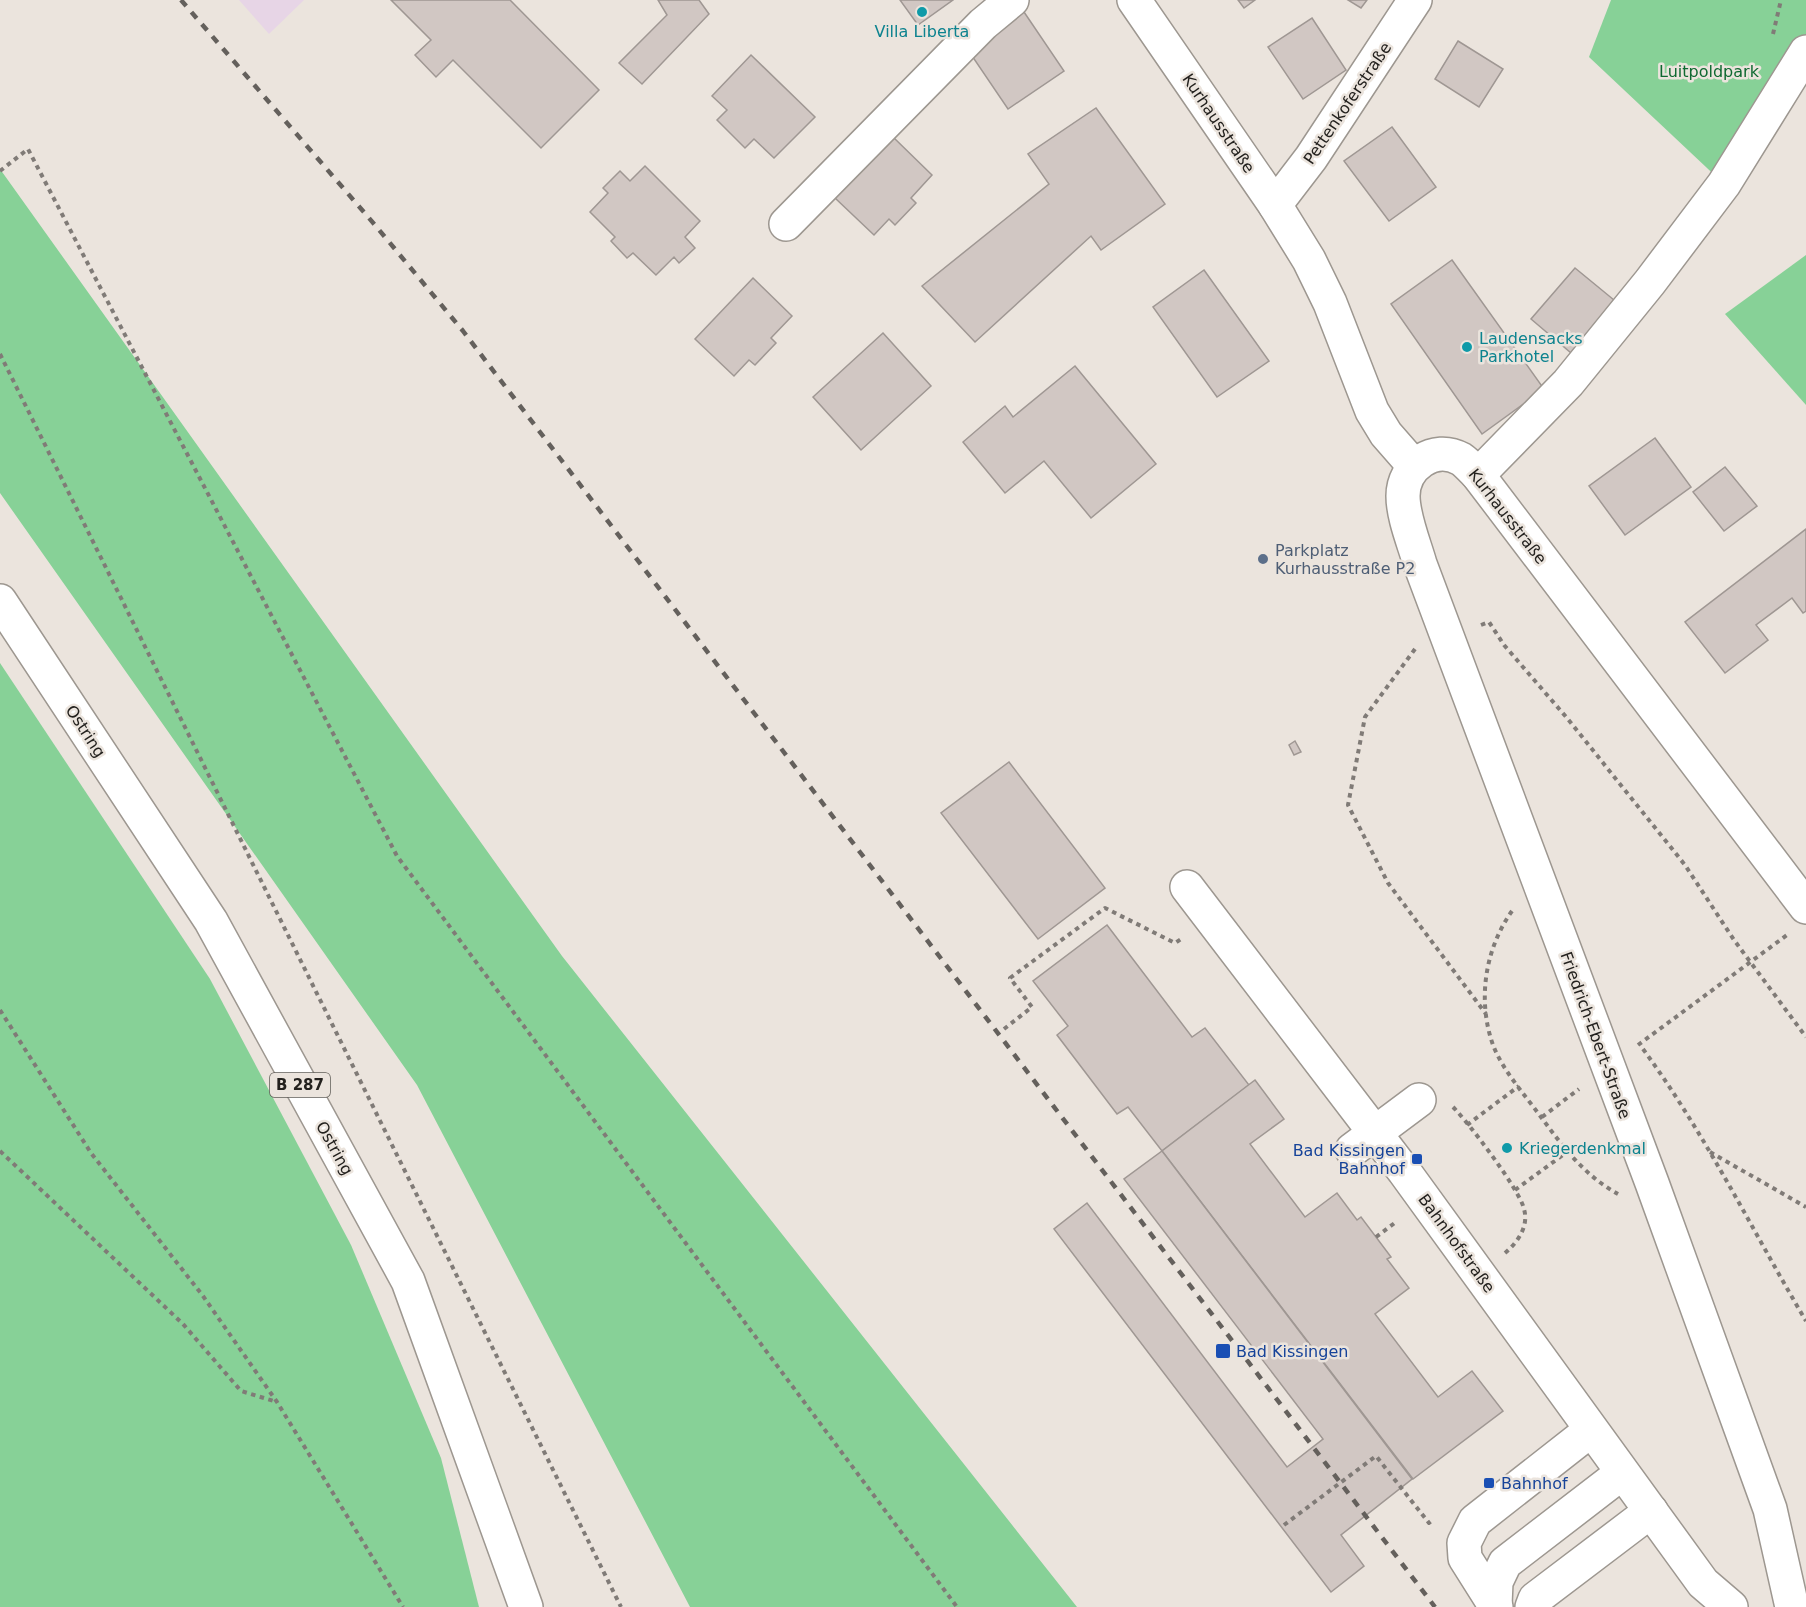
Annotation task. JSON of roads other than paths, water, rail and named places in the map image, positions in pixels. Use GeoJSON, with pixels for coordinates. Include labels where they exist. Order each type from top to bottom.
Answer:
{"type":"FeatureCollection","features":[{"type":"Feature","properties":{"kind":"street"},"geometry":{"type":"LineString","coordinates":[[786,224],[983,24],[1012,0]]}},
{"type":"Feature","properties":{"kind":"street","name":"Kurhausstraße"},"geometry":{"type":"LineString","coordinates":[[1134,0],[1275,205],[1309,260],[1330,303],[1372,411],[1386,434],[1414,466],[1430,455],[1446,454],[1461,460],[1478,475],[1806,907]]}},
{"type":"Feature","properties":{"kind":"street","name":"Pettenkoferstraße"},"geometry":{"type":"LineString","coordinates":[[1275,205],[1311,158],[1415,0]]}},
{"type":"Feature","properties":{"kind":"street"},"geometry":{"type":"LineString","coordinates":[[1478,475],[1510,445],[1568,383],[1650,282],[1724,184],[1806,52]]}},
{"type":"Feature","properties":{"kind":"street","name":"Friedrich-Ebert-Straße"},"geometry":{"type":"LineString","coordinates":[[1414,466],[1405,480],[1403,497],[1420,564],[1449,636],[1652,1183],[1770,1509],[1792,1607]]}},
{"type":"Feature","properties":{"kind":"street","name":"Ostring"},"geometry":{"type":"LineString","coordinates":[[0,601],[211,921],[408,1281],[526,1607]]}},
{"type":"Feature","properties":{"kind":"street","name":"Bahnhofstraße"},"geometry":{"type":"LineString","coordinates":[[1187,887],[1363,1142],[1478,1273],[1514,1342],[1591,1431],[1651,1511]]}},
{"type":"Feature","properties":{"kind":"street"},"geometry":{"type":"LineString","coordinates":[[1363,1142],[1419,1100]]}},
{"type":"Feature","properties":{"kind":"street"},"geometry":{"type":"LineString","coordinates":[[1496,1606],[1465,1558],[1464,1543],[1475,1521],[1591,1431]]}},
{"type":"Feature","properties":{"kind":"street"},"geometry":{"type":"LineString","coordinates":[[1496,1606],[1497,1582],[1505,1563],[1622,1473]]}},
{"type":"Feature","properties":{"kind":"street"},"geometry":{"type":"LineString","coordinates":[[1532,1607],[1535,1599],[1651,1511],[1703,1583],[1731,1607]]}},
{"type":"Feature","properties":{"kind":"railway"},"geometry":{"type":"LineString","coordinates":[[181,0],[463,331],[1435,1607]]}},
{"type":"Feature","properties":{"kind":"place","name":"Villa Liberta"},"geometry":{"type":"Point","coordinates":[922,12]}},
{"type":"Feature","properties":{"kind":"place","name":"Laudensacks Parkhotel"},"geometry":{"type":"Point","coordinates":[1467,347]}},
{"type":"Feature","properties":{"kind":"place","name":"Parkplatz Kurhausstraße P2"},"geometry":{"type":"Point","coordinates":[1263,559]}},
{"type":"Feature","properties":{"kind":"place","name":"Kriegerdenkmal"},"geometry":{"type":"Point","coordinates":[1507,1148]}},
{"type":"Feature","properties":{"kind":"place","name":"Bad Kissingen Bahnhof"},"geometry":{"type":"Point","coordinates":[1417,1159]}},
{"type":"Feature","properties":{"kind":"place","name":"Bad Kissingen"},"geometry":{"type":"Point","coordinates":[1223,1351]}},
{"type":"Feature","properties":{"kind":"place","name":"Bahnhof"},"geometry":{"type":"Point","coordinates":[1489,1483]}},
{"type":"Feature","properties":{"kind":"park label","name":"Luitpoldpark"},"geometry":{"type":"Point","coordinates":[1709,71]}}]}
